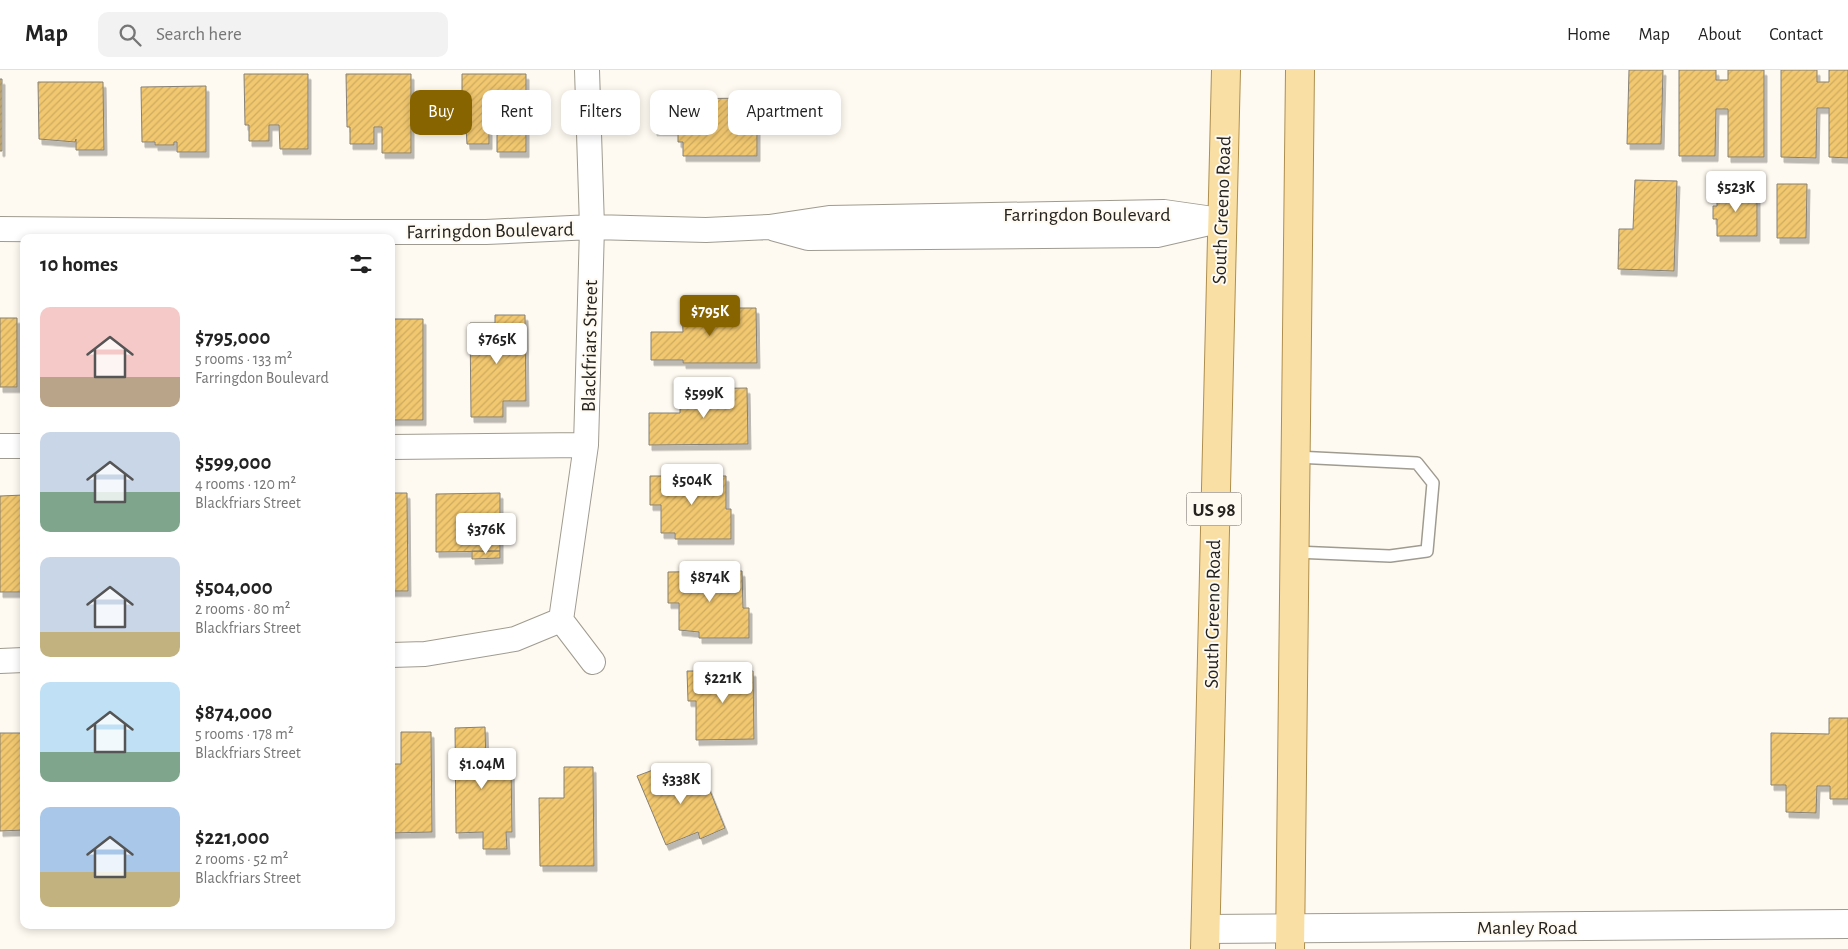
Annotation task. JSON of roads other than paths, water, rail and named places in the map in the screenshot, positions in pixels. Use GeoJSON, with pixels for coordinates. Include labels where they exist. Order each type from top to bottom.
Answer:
{"type":"FeatureCollection","features":[{"type":"Feature","properties":{"kind":"main road","name":"South Greeno Road"},"geometry":{"type":"LineString","coordinates":[[1205,939],[1220,220],[1226,70]]}},
{"type":"Feature","properties":{"kind":"main road"},"geometry":{"type":"LineString","coordinates":[[1290,939],[1300,70]]}},
{"type":"Feature","properties":{"kind":"street","name":"Blackfriars Street"},"geometry":{"type":"LineString","coordinates":[[561,620],[586,445],[592,227],[587,70]]}},
{"type":"Feature","properties":{"kind":"street","name":"Farringdon Boulevard"},"geometry":{"type":"LineString","coordinates":[[0,229],[486,232],[592,227],[706,230],[769,227],[808,238],[1157,235],[1220,220]]}},
{"type":"Feature","properties":{"kind":"street"},"geometry":{"type":"LineString","coordinates":[[395,447],[586,445]]}},
{"type":"Feature","properties":{"kind":"street"},"geometry":{"type":"LineString","coordinates":[[0,446],[20,446]]}},
{"type":"Feature","properties":{"kind":"street"},"geometry":{"type":"LineString","coordinates":[[395,655],[425,654],[515,639],[561,620],[593,662]]}},
{"type":"Feature","properties":{"kind":"street"},"geometry":{"type":"LineString","coordinates":[[0,661],[20,660]]}},
{"type":"Feature","properties":{"kind":"street","name":"Manley Road"},"geometry":{"type":"LineString","coordinates":[[1205,939],[1290,939],[1848,924]]}},
{"type":"Feature","properties":{"kind":"lane"},"geometry":{"type":"LineString","coordinates":[[1295,552],[1390,556],[1427,550],[1433,483],[1417,462],[1296,458]]}}]}
